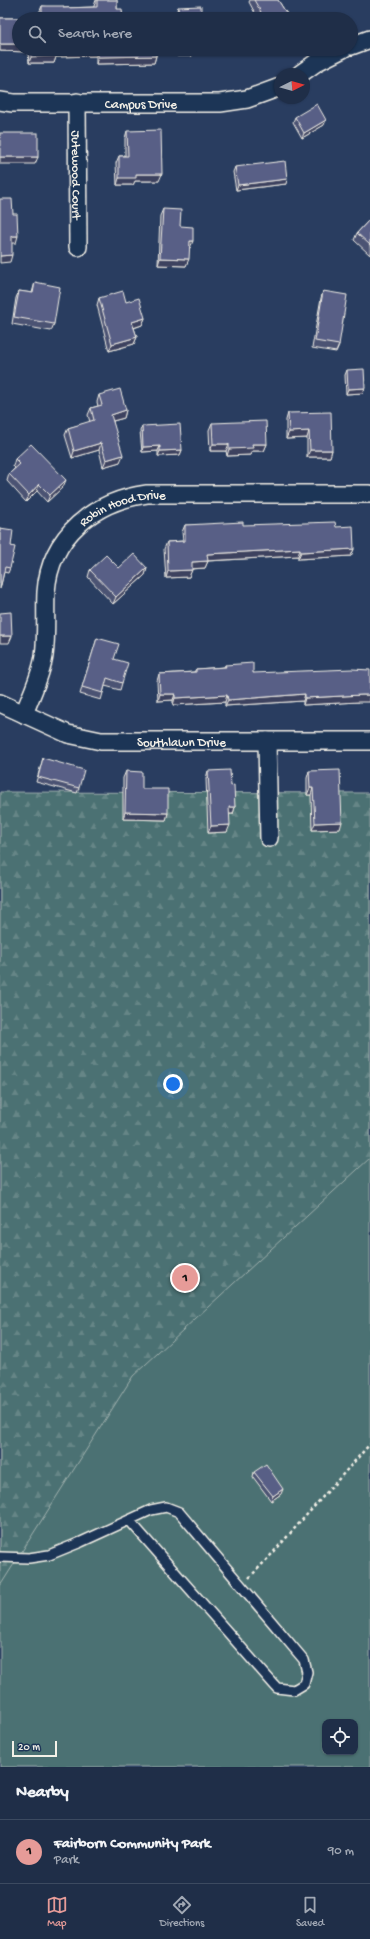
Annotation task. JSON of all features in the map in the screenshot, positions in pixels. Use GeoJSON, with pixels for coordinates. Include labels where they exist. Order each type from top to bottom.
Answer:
{"type":"FeatureCollection","features":[{"type":"Feature","properties":{"kind":"street"},"geometry":{"type":"LineString","coordinates":[[358,44],[370,40]]}},
{"type":"Feature","properties":{"kind":"street"},"geometry":{"type":"LineString","coordinates":[[308,68],[329,56]]}},
{"type":"Feature","properties":{"kind":"street","name":"Campus Drive"},"geometry":{"type":"LineString","coordinates":[[0,101],[234,102],[265,94],[274,90]]}},
{"type":"Feature","properties":{"kind":"street","name":"Jutewood Court"},"geometry":{"type":"LineString","coordinates":[[77,102],[78,247]]}},
{"type":"Feature","properties":{"kind":"street","name":"Robin Hood Drive"},"geometry":{"type":"LineString","coordinates":[[24,714],[40,673],[44,657],[47,632],[46,591],[52,564],[72,531],[85,517],[100,508],[133,496],[147,494],[370,494]]}},
{"type":"Feature","properties":{"kind":"street","name":"Southlawn Drive"},"geometry":{"type":"LineString","coordinates":[[0,702],[68,734],[100,741],[370,741]]}},
{"type":"Feature","properties":{"kind":"street"},"geometry":{"type":"LineString","coordinates":[[268,741],[269,838]]}},
{"type":"Feature","properties":{"kind":"lane"},"geometry":{"type":"LineString","coordinates":[[0,1557],[30,1558],[49,1555],[81,1542],[128,1520],[151,1510],[166,1506],[179,1512],[304,1660],[307,1672],[304,1684],[294,1690],[277,1688],[128,1520]]}},
{"type":"Feature","properties":{"kind":"path"},"geometry":{"type":"LineString","coordinates":[[241,1585],[270,1556],[370,1444]]}},
{"type":"Feature","properties":{"kind":"green space"},"geometry":{"type":"Polygon","coordinates":[[[0,792],[370,793],[370,1158],[133,1376],[0,1586],[0,792]]]}},
{"type":"Feature","properties":{"kind":"green space"},"geometry":{"type":"Polygon","coordinates":[[[0,817],[370,834],[370,1767],[0,1767],[0,817]]]}},
{"type":"Feature","properties":{"kind":"building"},"geometry":{"type":"Polygon","coordinates":[[[97,0],[117,0],[117,9],[122,9],[122,12],[42,12],[42,6],[63,6],[63,8],[97,7],[97,0]]]}},
{"type":"Feature","properties":{"kind":"building"},"geometry":{"type":"Polygon","coordinates":[[[254,0],[278,0],[286,12],[261,12],[254,0]]]}},
{"type":"Feature","properties":{"kind":"building"},"geometry":{"type":"Polygon","coordinates":[[[201,6],[201,12],[178,12],[178,7],[201,6]]]}},
{"type":"Feature","properties":{"kind":"building"},"geometry":{"type":"Polygon","coordinates":[[[0,18],[12,18],[12,44],[0,44],[0,18]]]}},
{"type":"Feature","properties":{"kind":"building"},"geometry":{"type":"Polygon","coordinates":[[[31,56],[56,56],[31,57],[31,56]]]}},
{"type":"Feature","properties":{"kind":"building"},"geometry":{"type":"Polygon","coordinates":[[[98,56],[156,56],[98,57],[98,56]]]}},
{"type":"Feature","properties":{"kind":"building"},"geometry":{"type":"Polygon","coordinates":[[[317,104],[326,120],[304,133],[295,117],[317,104]]]}},
{"type":"Feature","properties":{"kind":"building"},"geometry":{"type":"Polygon","coordinates":[[[161,130],[162,174],[136,174],[136,178],[119,178],[119,156],[128,156],[127,131],[161,130]]]}},
{"type":"Feature","properties":{"kind":"building"},"geometry":{"type":"Polygon","coordinates":[[[0,133],[38,133],[38,157],[0,157],[0,133]]]}},
{"type":"Feature","properties":{"kind":"building"},"geometry":{"type":"Polygon","coordinates":[[[285,161],[287,179],[238,185],[235,167],[285,161]]]}},
{"type":"Feature","properties":{"kind":"building"},"geometry":{"type":"Polygon","coordinates":[[[0,199],[12,199],[13,214],[17,214],[18,236],[12,236],[12,255],[0,256],[0,199]]]}},
{"type":"Feature","properties":{"kind":"building"},"geometry":{"type":"Polygon","coordinates":[[[163,209],[181,210],[180,226],[193,227],[193,241],[190,241],[189,259],[160,258],[163,209]]]}},
{"type":"Feature","properties":{"kind":"building"},"geometry":{"type":"Polygon","coordinates":[[[370,219],[370,245],[357,233],[370,219]]]}},
{"type":"Feature","properties":{"kind":"building"},"geometry":{"type":"Polygon","coordinates":[[[35,282],[60,287],[54,324],[14,317],[19,291],[33,293],[35,282]]]}},
{"type":"Feature","properties":{"kind":"building"},"geometry":{"type":"Polygon","coordinates":[[[123,291],[126,302],[139,298],[145,318],[132,322],[137,337],[112,344],[99,298],[123,291]]]}},
{"type":"Feature","properties":{"kind":"building"},"geometry":{"type":"Polygon","coordinates":[[[323,291],[347,295],[339,345],[315,341],[323,291]]]}},
{"type":"Feature","properties":{"kind":"building"},"geometry":{"type":"Polygon","coordinates":[[[364,369],[365,388],[348,389],[347,370],[364,369]]]}},
{"type":"Feature","properties":{"kind":"building"},"geometry":{"type":"Polygon","coordinates":[[[120,389],[126,410],[111,415],[123,455],[106,460],[101,443],[74,451],[68,428],[94,420],[91,408],[102,405],[99,395],[120,389]]]}},
{"type":"Feature","properties":{"kind":"building"},"geometry":{"type":"Polygon","coordinates":[[[331,412],[332,450],[310,450],[309,431],[289,432],[288,413],[331,412]]]}},
{"type":"Feature","properties":{"kind":"building"},"geometry":{"type":"Polygon","coordinates":[[[266,421],[267,444],[252,444],[253,448],[229,449],[229,444],[213,444],[212,423],[266,421]]]}},
{"type":"Feature","properties":{"kind":"building"},"geometry":{"type":"Polygon","coordinates":[[[180,424],[182,450],[160,451],[160,446],[143,447],[142,426],[180,424]]]}},
{"type":"Feature","properties":{"kind":"building"},"geometry":{"type":"Polygon","coordinates":[[[31,444],[66,480],[50,495],[39,484],[29,495],[9,474],[20,464],[15,459],[31,444]]]}},
{"type":"Feature","properties":{"kind":"building"},"geometry":{"type":"Polygon","coordinates":[[[243,522],[243,525],[335,522],[336,527],[353,526],[354,549],[301,552],[300,549],[207,554],[208,561],[192,562],[192,570],[168,571],[167,542],[185,541],[185,525],[243,522]]]}},
{"type":"Feature","properties":{"kind":"building"},"geometry":{"type":"Polygon","coordinates":[[[0,528],[13,530],[11,546],[15,547],[10,568],[5,567],[1,585],[0,584],[0,528]]]}},
{"type":"Feature","properties":{"kind":"building"},"geometry":{"type":"Polygon","coordinates":[[[134,554],[147,568],[116,597],[90,570],[106,555],[119,568],[134,554]]]}},
{"type":"Feature","properties":{"kind":"building"},"geometry":{"type":"Polygon","coordinates":[[[11,612],[12,636],[0,636],[0,613],[11,612]]]}},
{"type":"Feature","properties":{"kind":"building"},"geometry":{"type":"Polygon","coordinates":[[[97,638],[119,644],[114,659],[128,663],[122,683],[107,678],[103,693],[82,687],[97,638]]]}},
{"type":"Feature","properties":{"kind":"building"},"geometry":{"type":"Polygon","coordinates":[[[253,663],[253,673],[352,669],[370,670],[370,695],[305,698],[305,694],[228,700],[227,695],[175,698],[175,694],[160,694],[159,674],[196,672],[196,669],[253,663]]]}},
{"type":"Feature","properties":{"kind":"building"},"geometry":{"type":"Polygon","coordinates":[[[43,758],[84,770],[79,788],[38,777],[43,758]]]}},
{"type":"Feature","properties":{"kind":"building"},"geometry":{"type":"Polygon","coordinates":[[[230,770],[231,786],[234,785],[235,807],[229,807],[230,825],[211,826],[208,771],[230,770]]]}},
{"type":"Feature","properties":{"kind":"building"},"geometry":{"type":"Polygon","coordinates":[[[340,770],[342,822],[315,823],[313,788],[310,788],[309,771],[340,770]]]}},
{"type":"Feature","properties":{"kind":"building"},"geometry":{"type":"Polygon","coordinates":[[[126,771],[142,772],[142,789],[168,789],[168,813],[125,812],[126,771]]]}},
{"type":"Feature","properties":{"kind":"building"},"geometry":{"type":"Polygon","coordinates":[[[266,1464],[283,1489],[273,1496],[254,1472],[266,1464]]]}},
{"type":"Feature","properties":{"kind":"place","name":"Fairborn Community Park"},"geometry":{"type":"Point","coordinates":[185,1278]}}]}
